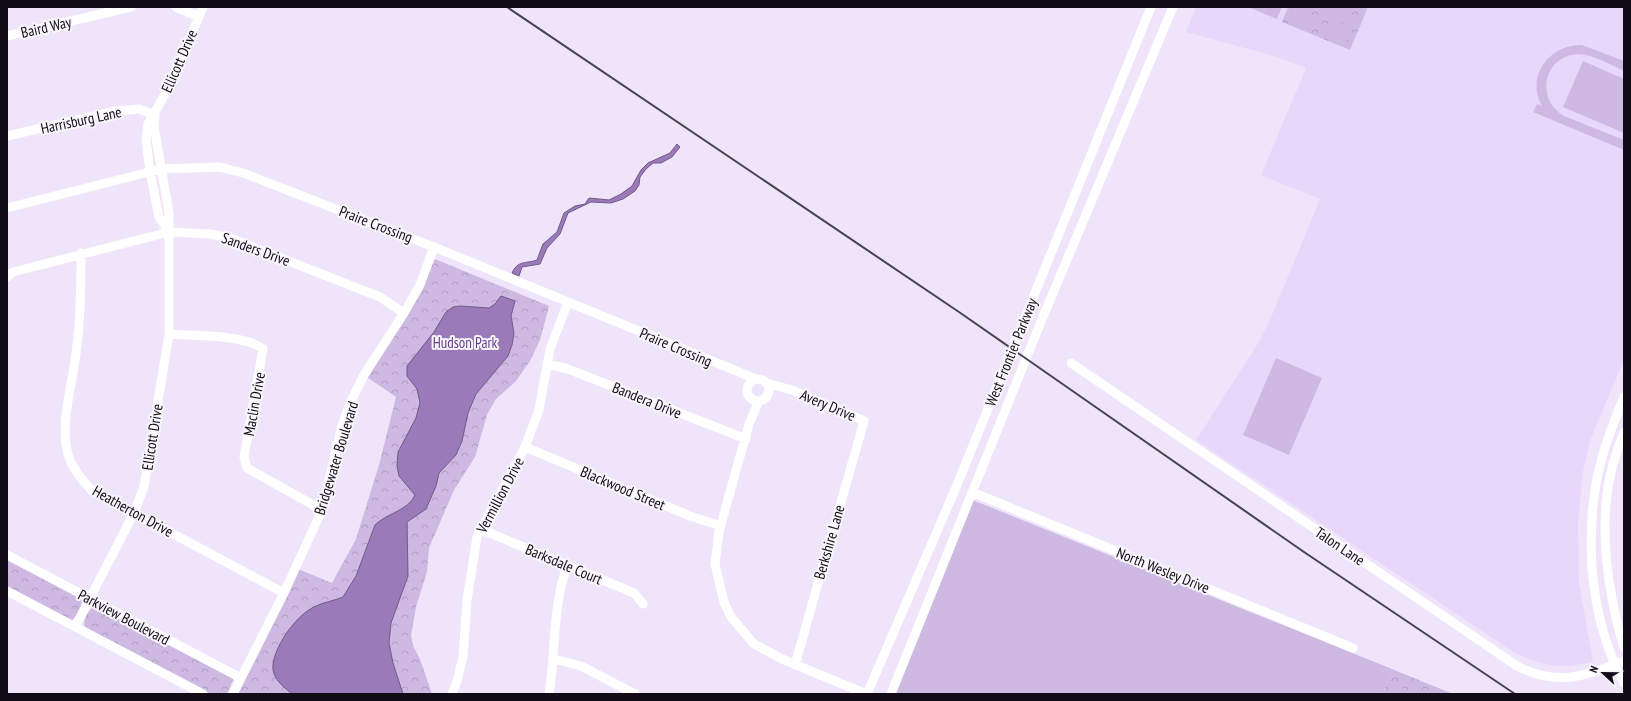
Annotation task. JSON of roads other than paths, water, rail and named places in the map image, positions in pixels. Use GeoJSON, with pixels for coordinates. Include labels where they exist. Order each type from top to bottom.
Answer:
{"type":"FeatureCollection","features":[{"type":"Feature","properties":{"kind":"street","name":"Baird Way"},"geometry":{"type":"LineString","coordinates":[[7,36],[116,9],[131,7]]}},
{"type":"Feature","properties":{"kind":"street"},"geometry":{"type":"LineString","coordinates":[[176,7],[199,17]]}},
{"type":"Feature","properties":{"kind":"street","name":"Ellicott Drive"},"geometry":{"type":"LineString","coordinates":[[169,232],[159,217],[150,171],[146,139],[148,124],[155,115],[168,89],[203,7]]}},
{"type":"Feature","properties":{"kind":"street","name":"West Frontier Parkway"},"geometry":{"type":"LineString","coordinates":[[867,694],[960,478],[1151,7]]}},
{"type":"Feature","properties":{"kind":"street","name":"West Frontier Parkway"},"geometry":{"type":"LineString","coordinates":[[890,694],[1040,324],[1173,7]]}},
{"type":"Feature","properties":{"kind":"street","name":"Harrisburg Lane"},"geometry":{"type":"LineString","coordinates":[[7,136],[116,111],[139,109],[155,115]]}},
{"type":"Feature","properties":{"kind":"street","name":"Ellicott Drive"},"geometry":{"type":"LineString","coordinates":[[75,627],[134,513],[144,487],[169,334],[169,213],[154,126],[155,115]]}},
{"type":"Feature","properties":{"kind":"street","name":"Praire Crossing"},"geometry":{"type":"LineString","coordinates":[[7,208],[150,171],[161,169],[220,167],[242,173],[434,247],[756,379]]}},
{"type":"Feature","properties":{"kind":"street","name":"Sanders Drive"},"geometry":{"type":"LineString","coordinates":[[7,277],[12,272],[81,253],[169,232],[188,232],[230,238],[380,297],[404,313]]}},
{"type":"Feature","properties":{"kind":"street","name":"Bridgewater Boulevard"},"geometry":{"type":"LineString","coordinates":[[233,694],[284,593],[322,510],[341,429],[350,403],[364,375],[404,313],[420,285],[434,247]]}},
{"type":"Feature","properties":{"kind":"street","name":"Heatherton Drive"},"geometry":{"type":"LineString","coordinates":[[81,253],[78,345],[65,431],[68,454],[76,472],[91,490],[284,593]]}},
{"type":"Feature","properties":{"kind":"street","name":"Vermillion Drive"},"geometry":{"type":"LineString","coordinates":[[452,694],[460,671],[470,570],[480,529],[507,484],[525,448],[539,410],[550,349],[568,302]]}},
{"type":"Feature","properties":{"kind":"street","name":"Maclin Drive"},"geometry":{"type":"LineString","coordinates":[[169,334],[242,339],[257,344],[263,349],[244,458],[247,468],[322,510]]}},
{"type":"Feature","properties":{"kind":"street","name":"Talon Lane"},"geometry":{"type":"LineString","coordinates":[[1071,363],[1517,666],[1541,676],[1559,678],[1585,675],[1624,661]]}},
{"type":"Feature","properties":{"kind":"street","name":"Bandera Drive"},"geometry":{"type":"LineString","coordinates":[[547,364],[568,369],[746,439]]}},
{"type":"Feature","properties":{"kind":"street","name":"Praire Crossing"},"geometry":{"type":"LineString","coordinates":[[731,370],[748,386]]}},
{"type":"Feature","properties":{"kind":"street"},"geometry":{"type":"LineString","coordinates":[[749,424],[769,389],[766,383],[756,379],[748,386],[747,392],[750,397],[749,424],[721,526],[715,564],[721,592],[731,617],[754,644],[795,665],[867,694]]}},
{"type":"Feature","properties":{"kind":"street","name":"Avery Drive"},"geometry":{"type":"LineString","coordinates":[[766,383],[792,390],[864,421]]}},
{"type":"Feature","properties":{"kind":"street","name":"Avery Drive"},"geometry":{"type":"LineString","coordinates":[[763,398],[792,390]]}},
{"type":"Feature","properties":{"kind":"street"},"geometry":{"type":"LineString","coordinates":[[750,397],[763,398]]}},
{"type":"Feature","properties":{"kind":"street"},"geometry":{"type":"LineString","coordinates":[[1624,397],[1610,434],[1596,484],[1592,533],[1595,595],[1604,636],[1614,665],[1624,683]]}},
{"type":"Feature","properties":{"kind":"street","name":"Berkshire Lane"},"geometry":{"type":"LineString","coordinates":[[795,665],[864,421]]}},
{"type":"Feature","properties":{"kind":"street"},"geometry":{"type":"LineString","coordinates":[[1624,432],[1610,473],[1605,532],[1614,614],[1624,648]]}},
{"type":"Feature","properties":{"kind":"street","name":"Blackwood Street"},"geometry":{"type":"LineString","coordinates":[[525,448],[690,516],[721,526]]}},
{"type":"Feature","properties":{"kind":"street","name":"North Wesley Drive"},"geometry":{"type":"LineString","coordinates":[[973,489],[1353,648]]}},
{"type":"Feature","properties":{"kind":"street","name":"Barksdale Court"},"geometry":{"type":"LineString","coordinates":[[480,529],[634,593],[643,604]]}},
{"type":"Feature","properties":{"kind":"street"},"geometry":{"type":"LineString","coordinates":[[1592,533],[1605,532]]}},
{"type":"Feature","properties":{"kind":"street","name":"Parkview Boulevard"},"geometry":{"type":"LineString","coordinates":[[7,555],[241,678]]}},
{"type":"Feature","properties":{"kind":"street"},"geometry":{"type":"LineString","coordinates":[[549,694],[554,659],[559,593],[568,565]]}},
{"type":"Feature","properties":{"kind":"street","name":"Parkview Boulevard"},"geometry":{"type":"LineString","coordinates":[[7,591],[203,694]]}},
{"type":"Feature","properties":{"kind":"street"},"geometry":{"type":"LineString","coordinates":[[554,659],[581,666],[635,694]]}},
{"type":"Feature","properties":{"kind":"railway"},"geometry":{"type":"LineString","coordinates":[[507,7],[959,312],[1304,552],[1515,694]]}},
{"type":"Feature","properties":{"kind":"park label","name":"Hudson Park"},"geometry":{"type":"Point","coordinates":[465,342]}}]}
